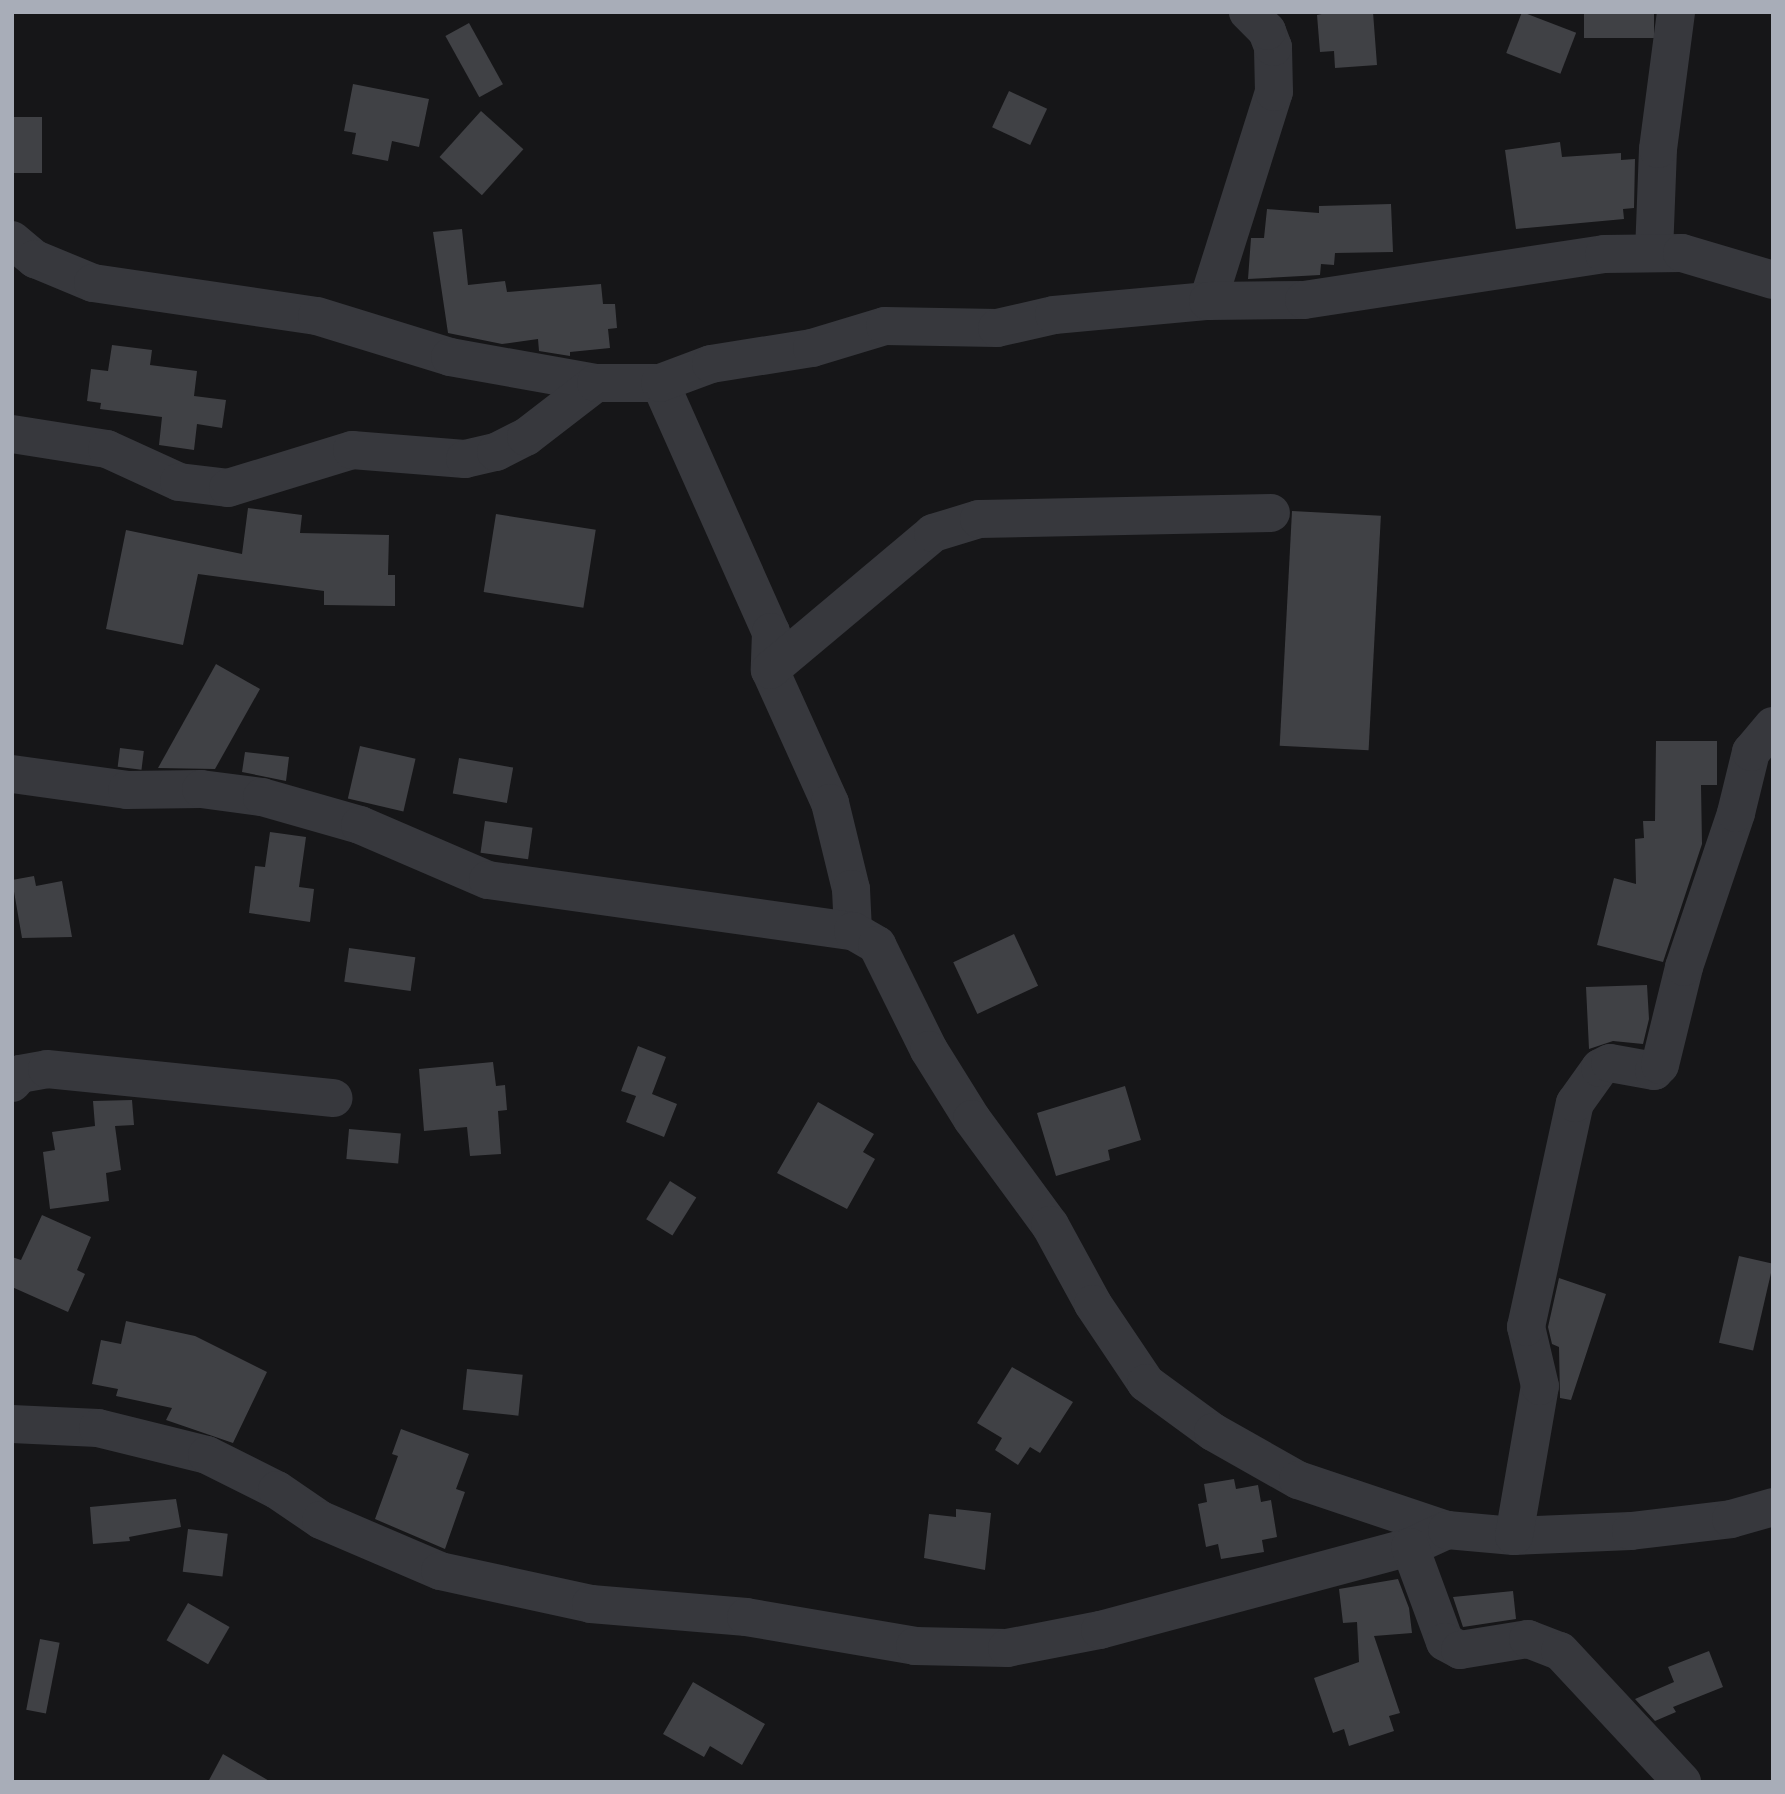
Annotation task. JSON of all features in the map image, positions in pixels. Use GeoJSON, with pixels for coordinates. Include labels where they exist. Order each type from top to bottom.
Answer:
{"type":"FeatureCollection","features":[{"type":"Feature","properties":{"kind":"street"},"geometry":{"type":"LineString","coordinates":[[1208,301],[1274,92],[1273,47],[1267,31],[1248,12]]}},
{"type":"Feature","properties":{"kind":"street"},"geometry":{"type":"LineString","coordinates":[[1654,254],[1658,149],[1676,12]]}},
{"type":"Feature","properties":{"kind":"street"},"geometry":{"type":"LineString","coordinates":[[12,240],[35,259],[93,283],[317,316],[450,357],[596,383],[660,383],[711,364],[812,348],[885,326],[996,328],[1054,315],[1208,301],[1304,300],[1604,254],[1682,253],[1773,280]]}},
{"type":"Feature","properties":{"kind":"street"},"geometry":{"type":"LineString","coordinates":[[12,434],[107,449],[179,482],[228,488],[352,450],[440,459],[496,452],[526,437],[596,383]]}},
{"type":"Feature","properties":{"kind":"street"},"geometry":{"type":"LineString","coordinates":[[660,383],[771,632],[770,670],[830,803],[851,889],[853,931]]}},
{"type":"Feature","properties":{"kind":"street"},"geometry":{"type":"LineString","coordinates":[[770,670],[933,533],[979,519],[1271,513]]}},
{"type":"Feature","properties":{"kind":"street"},"geometry":{"type":"LineString","coordinates":[[1514,1536],[1540,1386],[1527,1328],[1575,1103],[1600,1068],[1610,1063],[1654,1071],[1660,1065],[1684,967],[1736,813],[1751,752],[1773,726]]}},
{"type":"Feature","properties":{"kind":"street"},"geometry":{"type":"LineString","coordinates":[[12,747],[80,783]]}},
{"type":"Feature","properties":{"kind":"street"},"geometry":{"type":"LineString","coordinates":[[12,774],[80,783],[262,797],[360,825],[488,880],[853,931],[877,945],[929,1051],[972,1119],[1050,1225],[1093,1304],[1146,1383],[1213,1432],[1298,1480],[1447,1530],[1514,1536],[1631,1531],[1731,1519],[1773,1507]]}},
{"type":"Feature","properties":{"kind":"street"},"geometry":{"type":"LineString","coordinates":[[12,1083],[20,1074],[47,1069],[334,1098]]}},
{"type":"Feature","properties":{"kind":"street"},"geometry":{"type":"LineString","coordinates":[[12,1424],[98,1428],[207,1455],[277,1490],[321,1520],[440,1571],[592,1604],[746,1617],[915,1646],[1007,1648],[1100,1630],[1410,1548],[1447,1530]]}},
{"type":"Feature","properties":{"kind":"street"},"geometry":{"type":"LineString","coordinates":[[1410,1548],[1445,1642],[1460,1650],[1528,1639],[1560,1651],[1682,1782]]}},
{"type":"Feature","properties":{"kind":"building"},"geometry":{"type":"Polygon","coordinates":[[[1331,12],[1373,12],[1377,65],[1335,68],[1334,51],[1320,52],[1317,15],[1331,12]]]}},
{"type":"Feature","properties":{"kind":"building"},"geometry":{"type":"Polygon","coordinates":[[[1522,12],[1576,33],[1560,74],[1506,53],[1522,12]]]}},
{"type":"Feature","properties":{"kind":"building"},"geometry":{"type":"Polygon","coordinates":[[[1584,12],[1654,12],[1654,38],[1584,38],[1584,12]]]}},
{"type":"Feature","properties":{"kind":"building"},"geometry":{"type":"Polygon","coordinates":[[[469,23],[503,84],[479,97],[445,36],[469,23]]]}},
{"type":"Feature","properties":{"kind":"building"},"geometry":{"type":"Polygon","coordinates":[[[353,84],[429,99],[419,147],[392,141],[388,161],[352,154],[356,133],[344,131],[353,84]]]}},
{"type":"Feature","properties":{"kind":"building"},"geometry":{"type":"Polygon","coordinates":[[[1009,91],[1047,109],[1030,145],[992,127],[1009,91]]]}},
{"type":"Feature","properties":{"kind":"building"},"geometry":{"type":"Polygon","coordinates":[[[481,111],[523,149],[482,195],[440,157],[481,111]]]}},
{"type":"Feature","properties":{"kind":"building"},"geometry":{"type":"Polygon","coordinates":[[[12,117],[42,117],[42,173],[12,173],[12,117]]]}},
{"type":"Feature","properties":{"kind":"building"},"geometry":{"type":"Polygon","coordinates":[[[1560,142],[1562,157],[1621,153],[1621,160],[1635,159],[1634,208],[1623,209],[1624,219],[1516,229],[1505,150],[1560,142]]]}},
{"type":"Feature","properties":{"kind":"building"},"geometry":{"type":"Polygon","coordinates":[[[1391,204],[1393,252],[1335,253],[1334,265],[1321,264],[1320,275],[1248,279],[1251,238],[1264,238],[1267,209],[1319,213],[1319,206],[1391,204]]]}},
{"type":"Feature","properties":{"kind":"building"},"geometry":{"type":"Polygon","coordinates":[[[462,229],[468,285],[505,281],[507,292],[601,284],[603,304],[615,304],[617,328],[608,329],[610,348],[570,352],[570,356],[539,351],[538,339],[502,344],[448,333],[433,232],[462,229]]]}},
{"type":"Feature","properties":{"kind":"building"},"geometry":{"type":"Polygon","coordinates":[[[112,345],[152,350],[150,365],[197,371],[194,396],[226,400],[222,428],[197,424],[194,450],[159,445],[162,417],[100,409],[101,403],[87,401],[91,369],[108,371],[112,345]]]}},
{"type":"Feature","properties":{"kind":"building"},"geometry":{"type":"Polygon","coordinates":[[[248,508],[302,515],[300,533],[389,535],[388,575],[395,575],[395,606],[324,605],[324,591],[198,574],[183,645],[106,629],[126,530],[242,554],[248,508]]]}},
{"type":"Feature","properties":{"kind":"building"},"geometry":{"type":"Polygon","coordinates":[[[1292,511],[1381,516],[1369,750],[1280,746],[1292,511]]]}},
{"type":"Feature","properties":{"kind":"building"},"geometry":{"type":"Polygon","coordinates":[[[496,514],[596,530],[583,608],[484,592],[496,514]]]}},
{"type":"Feature","properties":{"kind":"building"},"geometry":{"type":"Polygon","coordinates":[[[216,664],[260,689],[215,769],[158,768],[216,664]]]}},
{"type":"Feature","properties":{"kind":"building"},"geometry":{"type":"Polygon","coordinates":[[[1656,741],[1717,741],[1717,785],[1701,785],[1702,844],[1663,962],[1597,945],[1614,878],[1636,884],[1635,839],[1644,838],[1643,821],[1655,821],[1656,741]]]}},
{"type":"Feature","properties":{"kind":"building"},"geometry":{"type":"Polygon","coordinates":[[[360,746],[416,759],[403,811],[348,799],[360,746]]]}},
{"type":"Feature","properties":{"kind":"building"},"geometry":{"type":"Polygon","coordinates":[[[120,748],[144,751],[142,770],[118,767],[120,748]]]}},
{"type":"Feature","properties":{"kind":"building"},"geometry":{"type":"Polygon","coordinates":[[[245,752],[289,757],[286,781],[242,772],[245,752]]]}},
{"type":"Feature","properties":{"kind":"building"},"geometry":{"type":"Polygon","coordinates":[[[459,758],[513,768],[507,803],[453,793],[459,758]]]}},
{"type":"Feature","properties":{"kind":"building"},"geometry":{"type":"Polygon","coordinates":[[[485,821],[533,828],[528,859],[481,853],[485,821]]]}},
{"type":"Feature","properties":{"kind":"building"},"geometry":{"type":"Polygon","coordinates":[[[270,832],[306,837],[299,887],[314,889],[310,922],[249,913],[255,866],[265,867],[270,832]]]}},
{"type":"Feature","properties":{"kind":"building"},"geometry":{"type":"Polygon","coordinates":[[[34,876],[36,886],[62,881],[72,937],[22,938],[12,880],[34,876]]]}},
{"type":"Feature","properties":{"kind":"building"},"geometry":{"type":"Polygon","coordinates":[[[1014,934],[1038,986],[977,1014],[953,962],[1014,934]]]}},
{"type":"Feature","properties":{"kind":"building"},"geometry":{"type":"Polygon","coordinates":[[[349,948],[415,957],[411,991],[344,982],[349,948]]]}},
{"type":"Feature","properties":{"kind":"building"},"geometry":{"type":"Polygon","coordinates":[[[1647,985],[1649,1019],[1643,1044],[1613,1041],[1589,1049],[1586,987],[1647,985]]]}},
{"type":"Feature","properties":{"kind":"building"},"geometry":{"type":"Polygon","coordinates":[[[638,1046],[666,1057],[652,1094],[677,1104],[664,1137],[626,1122],[636,1096],[621,1091],[638,1046]]]}},
{"type":"Feature","properties":{"kind":"building"},"geometry":{"type":"Polygon","coordinates":[[[493,1062],[496,1086],[505,1085],[507,1110],[498,1111],[501,1154],[470,1156],[467,1127],[424,1131],[419,1069],[493,1062]]]}},
{"type":"Feature","properties":{"kind":"building"},"geometry":{"type":"Polygon","coordinates":[[[1125,1086],[1141,1140],[1108,1150],[1110,1160],[1056,1176],[1037,1113],[1125,1086]]]}},
{"type":"Feature","properties":{"kind":"building"},"geometry":{"type":"Polygon","coordinates":[[[132,1100],[134,1125],[115,1126],[121,1170],[106,1173],[109,1201],[50,1209],[43,1152],[55,1150],[52,1132],[95,1126],[93,1101],[132,1100]]]}},
{"type":"Feature","properties":{"kind":"building"},"geometry":{"type":"Polygon","coordinates":[[[818,1102],[874,1134],[863,1152],[875,1159],[847,1209],[777,1173],[818,1102]]]}},
{"type":"Feature","properties":{"kind":"building"},"geometry":{"type":"Polygon","coordinates":[[[349,1129],[401,1134],[398,1163],[346,1159],[349,1129]]]}},
{"type":"Feature","properties":{"kind":"building"},"geometry":{"type":"Polygon","coordinates":[[[670,1181],[696,1197],[672,1236],[646,1219],[670,1181]]]}},
{"type":"Feature","properties":{"kind":"building"},"geometry":{"type":"Polygon","coordinates":[[[42,1215],[91,1237],[77,1270],[85,1274],[68,1312],[12,1287],[12,1257],[21,1260],[42,1215]]]}},
{"type":"Feature","properties":{"kind":"building"},"geometry":{"type":"Polygon","coordinates":[[[1739,1256],[1773,1264],[1753,1351],[1719,1343],[1739,1256]]]}},
{"type":"Feature","properties":{"kind":"building"},"geometry":{"type":"Polygon","coordinates":[[[1559,1278],[1606,1294],[1571,1400],[1560,1398],[1559,1347],[1552,1344],[1548,1327],[1559,1278]]]}},
{"type":"Feature","properties":{"kind":"building"},"geometry":{"type":"Polygon","coordinates":[[[126,1321],[195,1336],[267,1372],[233,1443],[166,1420],[172,1408],[116,1396],[118,1389],[92,1384],[101,1340],[121,1344],[126,1321]]]}},
{"type":"Feature","properties":{"kind":"building"},"geometry":{"type":"Polygon","coordinates":[[[1012,1367],[1073,1402],[1040,1453],[1030,1447],[1018,1465],[995,1450],[1002,1438],[977,1423],[1012,1367]]]}},
{"type":"Feature","properties":{"kind":"building"},"geometry":{"type":"Polygon","coordinates":[[[467,1369],[523,1375],[518,1416],[463,1410],[467,1369]]]}},
{"type":"Feature","properties":{"kind":"building"},"geometry":{"type":"Polygon","coordinates":[[[401,1429],[469,1454],[456,1489],[465,1492],[445,1549],[375,1519],[398,1456],[392,1454],[401,1429]]]}},
{"type":"Feature","properties":{"kind":"building"},"geometry":{"type":"Polygon","coordinates":[[[1234,1479],[1236,1489],[1258,1485],[1261,1502],[1271,1500],[1277,1537],[1262,1540],[1264,1552],[1221,1559],[1218,1544],[1206,1547],[1198,1504],[1207,1502],[1204,1484],[1234,1479]]]}},
{"type":"Feature","properties":{"kind":"building"},"geometry":{"type":"Polygon","coordinates":[[[176,1499],[181,1527],[129,1537],[130,1541],[93,1544],[90,1507],[176,1499]]]}},
{"type":"Feature","properties":{"kind":"building"},"geometry":{"type":"Polygon","coordinates":[[[956,1509],[991,1513],[985,1570],[924,1558],[929,1514],[956,1517],[956,1509]]]}},
{"type":"Feature","properties":{"kind":"building"},"geometry":{"type":"Polygon","coordinates":[[[188,1529],[228,1534],[222,1577],[183,1572],[188,1529]]]}},
{"type":"Feature","properties":{"kind":"building"},"geometry":{"type":"Polygon","coordinates":[[[1398,1579],[1409,1608],[1412,1633],[1374,1636],[1400,1713],[1389,1716],[1394,1731],[1349,1746],[1344,1729],[1333,1733],[1314,1678],[1359,1662],[1357,1622],[1343,1623],[1339,1589],[1398,1579]]]}},
{"type":"Feature","properties":{"kind":"building"},"geometry":{"type":"Polygon","coordinates":[[[1513,1591],[1516,1619],[1463,1627],[1453,1597],[1513,1591]]]}},
{"type":"Feature","properties":{"kind":"building"},"geometry":{"type":"Polygon","coordinates":[[[188,1603],[230,1627],[208,1664],[166,1640],[188,1603]]]}},
{"type":"Feature","properties":{"kind":"building"},"geometry":{"type":"Polygon","coordinates":[[[40,1639],[60,1643],[46,1713],[26,1710],[40,1639]]]}},
{"type":"Feature","properties":{"kind":"building"},"geometry":{"type":"Polygon","coordinates":[[[1709,1651],[1723,1687],[1673,1707],[1676,1712],[1655,1721],[1635,1699],[1674,1682],[1668,1667],[1709,1651]]]}},
{"type":"Feature","properties":{"kind":"building"},"geometry":{"type":"Polygon","coordinates":[[[693,1682],[765,1724],[742,1765],[710,1746],[704,1757],[663,1734],[693,1682]]]}},
{"type":"Feature","properties":{"kind":"building"},"geometry":{"type":"Polygon","coordinates":[[[223,1754],[271,1782],[208,1782],[223,1754]]]}}]}
